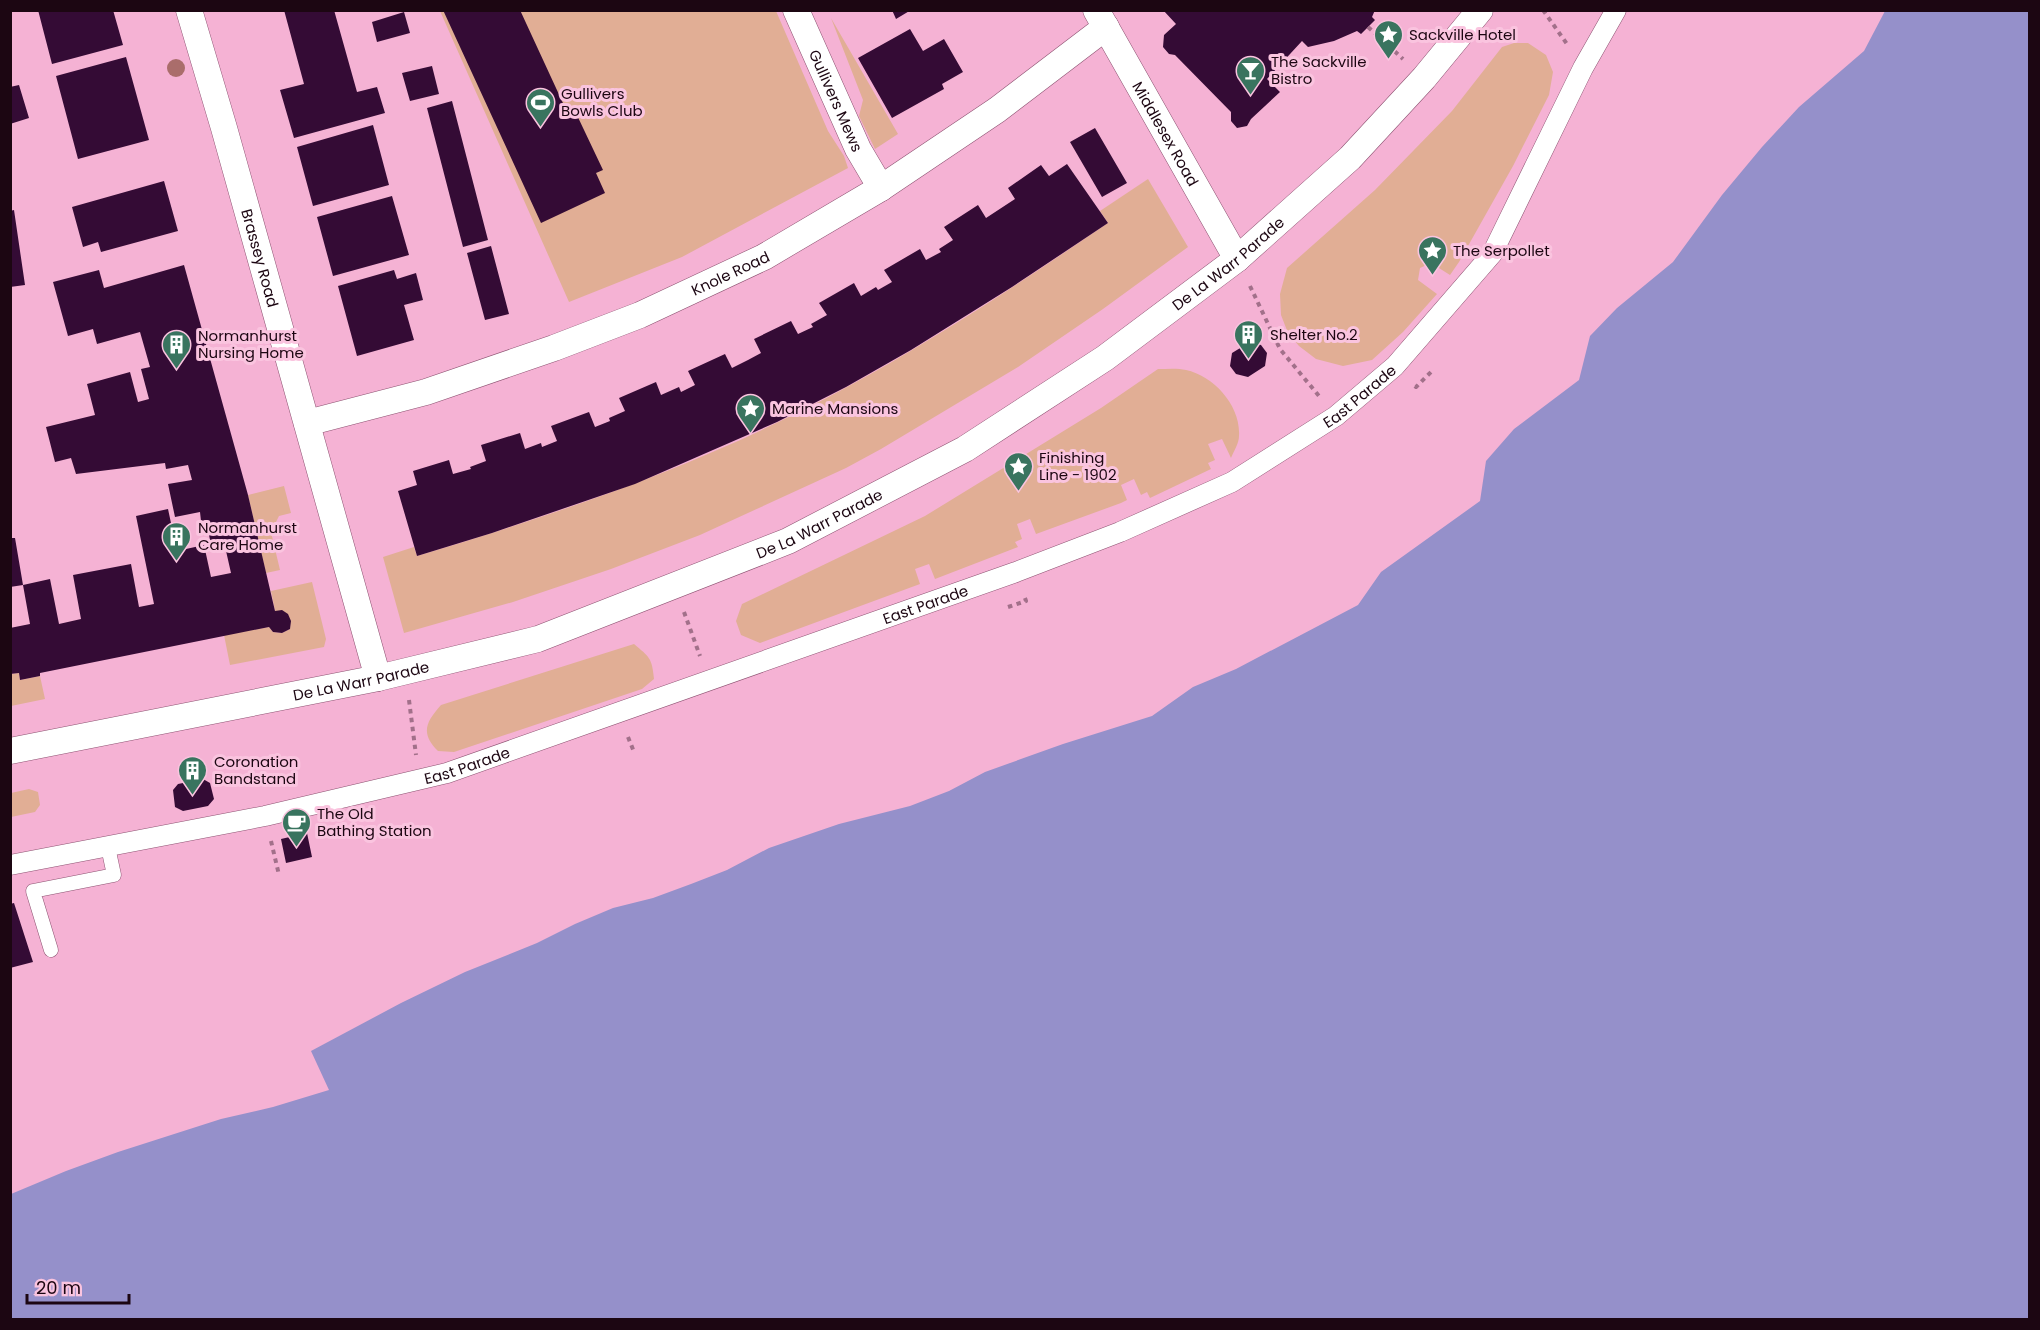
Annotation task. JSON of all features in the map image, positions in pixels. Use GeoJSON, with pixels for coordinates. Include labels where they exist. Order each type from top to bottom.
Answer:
{"type":"FeatureCollection","features":[{"type":"Feature","properties":{"kind":"street","name":"Brassey Road"},"geometry":{"type":"LineString","coordinates":[[189,10],[378,678]]}},
{"type":"Feature","properties":{"kind":"street","name":"Gullivers Mews"},"geometry":{"type":"LineString","coordinates":[[796,10],[858,149],[881,188]]}},
{"type":"Feature","properties":{"kind":"street","name":"De La Warr Parade"},"geometry":{"type":"LineString","coordinates":[[10,751],[378,678],[538,639],[788,542],[965,449],[1105,358],[1237,259],[1350,158],[1424,78],[1480,10]]}},
{"type":"Feature","properties":{"kind":"street","name":"East Parade"},"geometry":{"type":"LineString","coordinates":[[10,865],[265,816],[447,773],[1016,572],[1120,532],[1232,482],[1336,416],[1395,366],[1492,254],[1583,68],[1616,10]]}},
{"type":"Feature","properties":{"kind":"street","name":"Knole Road"},"geometry":{"type":"LineString","coordinates":[[307,423],[426,392],[554,348],[640,315],[764,257],[881,188],[997,110],[1101,19]]}},
{"type":"Feature","properties":{"kind":"street","name":"Middlesex Road"},"geometry":{"type":"LineString","coordinates":[[1101,19],[1237,259]]}},
{"type":"Feature","properties":{"kind":"lane"},"geometry":{"type":"LineString","coordinates":[[51,950],[33,891],[114,875],[108,847]]}},
{"type":"Feature","properties":{"kind":"path"},"geometry":{"type":"LineString","coordinates":[[1543,10],[1583,68]]}},
{"type":"Feature","properties":{"kind":"path"},"geometry":{"type":"LineString","coordinates":[[1368,27],[1424,78]]}},
{"type":"Feature","properties":{"kind":"path"},"geometry":{"type":"LineString","coordinates":[[1237,259],[1280,349],[1336,416]]}},
{"type":"Feature","properties":{"kind":"path"},"geometry":{"type":"LineString","coordinates":[[674,587],[710,682]]}},
{"type":"Feature","properties":{"kind":"path"},"geometry":{"type":"LineString","coordinates":[[405,672],[420,781]]}},
{"type":"Feature","properties":{"kind":"path"},"geometry":{"type":"LineString","coordinates":[[265,816],[279,875]]}},
{"type":"Feature","properties":{"kind":"shaded area"},"geometry":{"type":"Polygon","coordinates":[[[440,11],[776,11],[828,131],[844,156],[848,168],[682,257],[569,302],[440,11]]]}},
{"type":"Feature","properties":{"kind":"shaded area"},"geometry":{"type":"Polygon","coordinates":[[[1885,11],[2029,11],[2029,1319],[11,1319],[11,1194],[118,1152],[221,1119],[273,1107],[329,1090],[311,1051],[465,972],[537,943],[613,908],[653,898],[727,870],[769,848],[839,824],[910,806],[949,791],[985,772],[1152,716],[1193,687],[1236,669],[1358,605],[1381,572],[1480,501],[1486,461],[1514,429],[1579,380],[1590,336],[1617,308],[1673,262],[1722,195],[1762,147],[1799,107],[1864,51],[1885,11]]]}},
{"type":"Feature","properties":{"kind":"shaded area"},"geometry":{"type":"Polygon","coordinates":[[[831,18],[898,134],[875,149],[859,116],[863,100],[831,18]]]}},
{"type":"Feature","properties":{"kind":"shaded area"},"geometry":{"type":"Polygon","coordinates":[[[1514,43],[1528,43],[1546,55],[1553,72],[1549,95],[1513,166],[1459,262],[1450,275],[1431,263],[1420,268],[1418,280],[1437,294],[1403,332],[1372,360],[1343,366],[1316,359],[1299,346],[1288,333],[1281,315],[1280,294],[1287,268],[1375,190],[1452,111],[1502,47],[1514,43]]]}},
{"type":"Feature","properties":{"kind":"shaded area"},"geometry":{"type":"Polygon","coordinates":[[[1148,179],[1188,247],[1018,367],[846,468],[700,535],[611,569],[513,602],[404,633],[383,557],[414,547],[417,556],[582,503],[690,461],[796,414],[914,349],[1044,266],[1108,223],[1100,211],[1148,179]]]}},
{"type":"Feature","properties":{"kind":"shaded area"},"geometry":{"type":"Polygon","coordinates":[[[1158,369],[1180,369],[1196,373],[1224,394],[1236,414],[1238,425],[1238,441],[1231,458],[1222,439],[1208,444],[1215,460],[1208,463],[1211,469],[1150,498],[1147,492],[1141,495],[1134,479],[1121,485],[1127,500],[1121,503],[1036,534],[1030,519],[1017,524],[1022,539],[1015,542],[1018,547],[935,579],[929,564],[915,569],[920,584],[760,643],[741,635],[736,621],[742,604],[925,516],[1101,408],[1158,369]]]}},
{"type":"Feature","properties":{"kind":"shaded area"},"geometry":{"type":"Polygon","coordinates":[[[284,486],[291,513],[279,516],[271,532],[280,570],[266,573],[248,495],[284,486]]]}},
{"type":"Feature","properties":{"kind":"shaded area"},"geometry":{"type":"Polygon","coordinates":[[[312,582],[326,639],[324,647],[230,665],[224,635],[269,627],[273,632],[282,633],[290,629],[288,615],[275,611],[271,591],[312,582]]]}},
{"type":"Feature","properties":{"kind":"shaded area"},"geometry":{"type":"Polygon","coordinates":[[[634,644],[649,658],[652,666],[654,679],[642,689],[454,752],[438,751],[429,739],[427,728],[429,722],[441,705],[634,644]]]}},
{"type":"Feature","properties":{"kind":"shaded area"},"geometry":{"type":"Polygon","coordinates":[[[19,673],[20,680],[40,676],[45,699],[11,706],[11,674],[19,673]]]}},
{"type":"Feature","properties":{"kind":"shaded area"},"geometry":{"type":"Polygon","coordinates":[[[29,789],[38,792],[40,805],[35,812],[11,817],[11,793],[29,789]]]}},
{"type":"Feature","properties":{"kind":"building"},"geometry":{"type":"Polygon","coordinates":[[[38,10],[113,10],[123,45],[52,64],[38,10]]]}},
{"type":"Feature","properties":{"kind":"building"},"geometry":{"type":"Polygon","coordinates":[[[284,10],[334,10],[357,92],[377,87],[385,113],[294,138],[280,90],[304,84],[284,10]]]}},
{"type":"Feature","properties":{"kind":"building","name":"Gullivers Bowls Club"},"geometry":{"type":"Polygon","coordinates":[[[443,10],[520,10],[568,114],[575,111],[603,170],[596,173],[605,193],[541,223],[443,10]]]}},
{"type":"Feature","properties":{"kind":"building"},"geometry":{"type":"Polygon","coordinates":[[[892,10],[911,10],[896,19],[892,10]]]}},
{"type":"Feature","properties":{"kind":"building"},"geometry":{"type":"Polygon","coordinates":[[[1163,10],[1375,10],[1372,17],[1375,20],[1361,34],[1357,31],[1334,41],[1308,47],[1302,41],[1267,79],[1280,92],[1251,119],[1247,126],[1237,128],[1231,121],[1231,112],[1175,55],[1169,54],[1163,47],[1164,35],[1176,24],[1163,10]]]}},
{"type":"Feature","properties":{"kind":"building"},"geometry":{"type":"Polygon","coordinates":[[[404,12],[410,33],[377,42],[372,22],[404,12]]]}},
{"type":"Feature","properties":{"kind":"building"},"geometry":{"type":"Polygon","coordinates":[[[910,29],[923,51],[944,39],[963,72],[942,84],[944,89],[892,118],[858,58],[910,29]]]}},
{"type":"Feature","properties":{"kind":"building"},"geometry":{"type":"Polygon","coordinates":[[[126,57],[149,140],[78,159],[56,76],[126,57]]]}},
{"type":"Feature","properties":{"kind":"building"},"geometry":{"type":"Polygon","coordinates":[[[432,66],[439,94],[410,101],[402,73],[432,66]]]}},
{"type":"Feature","properties":{"kind":"building"},"geometry":{"type":"Polygon","coordinates":[[[19,85],[29,118],[10,124],[10,87],[19,85]]]}},
{"type":"Feature","properties":{"kind":"building"},"geometry":{"type":"Polygon","coordinates":[[[452,101],[488,240],[463,247],[427,108],[452,101]]]}},
{"type":"Feature","properties":{"kind":"building"},"geometry":{"type":"Polygon","coordinates":[[[373,125],[389,185],[313,206],[297,147],[373,125]]]}},
{"type":"Feature","properties":{"kind":"building"},"geometry":{"type":"Polygon","coordinates":[[[1095,128],[1127,183],[1102,197],[1070,142],[1095,128]]]}},
{"type":"Feature","properties":{"kind":"building"},"geometry":{"type":"Polygon","coordinates":[[[1067,164],[1108,223],[911,350],[846,387],[777,422],[635,484],[417,556],[398,491],[417,485],[413,471],[449,460],[453,474],[471,469],[470,467],[486,461],[481,445],[520,433],[525,449],[541,443],[542,447],[557,441],[551,426],[589,412],[595,427],[610,421],[609,418],[625,411],[619,398],[656,382],[661,395],[679,387],[681,392],[695,385],[688,371],[725,354],[732,368],[761,353],[754,339],[791,321],[798,334],[813,327],[811,324],[827,315],[819,303],[854,283],[861,296],[876,287],[878,290],[892,282],[884,270],[920,249],[926,260],[941,252],[939,249],[953,240],[944,227],[978,205],[986,218],[1015,199],[1008,188],[1041,165],[1049,176],[1067,164]]]}},
{"type":"Feature","properties":{"kind":"building"},"geometry":{"type":"Polygon","coordinates":[[[164,181],[178,231],[101,252],[98,242],[83,247],[72,207],[164,181]]]}},
{"type":"Feature","properties":{"kind":"building"},"geometry":{"type":"Polygon","coordinates":[[[392,196],[409,255],[333,276],[317,217],[392,196]]]}},
{"type":"Feature","properties":{"kind":"building"},"geometry":{"type":"Polygon","coordinates":[[[14,210],[25,285],[10,287],[10,211],[14,210]]]}},
{"type":"Feature","properties":{"kind":"building"},"geometry":{"type":"Polygon","coordinates":[[[491,246],[509,314],[485,320],[467,253],[491,246]]]}},
{"type":"Feature","properties":{"kind":"building"},"geometry":{"type":"Polygon","coordinates":[[[184,265],[248,495],[275,611],[282,610],[288,614],[291,621],[290,629],[282,633],[273,632],[269,627],[40,673],[40,676],[20,680],[19,673],[10,674],[10,628],[30,624],[23,585],[50,579],[59,624],[81,619],[73,575],[131,564],[139,607],[154,604],[136,516],[168,509],[177,551],[204,545],[211,577],[231,573],[224,542],[211,545],[206,520],[201,521],[200,512],[175,517],[168,484],[192,480],[188,465],[166,469],[165,463],[76,474],[71,458],[55,462],[46,427],[95,415],[87,384],[130,372],[138,402],[149,399],[141,369],[150,367],[140,332],[97,344],[93,329],[68,336],[53,282],[99,270],[104,288],[184,265]]]}},
{"type":"Feature","properties":{"kind":"building"},"geometry":{"type":"Polygon","coordinates":[[[394,270],[397,279],[416,273],[423,300],[404,305],[414,340],[357,356],[338,286],[394,270]]]}},
{"type":"Feature","properties":{"kind":"building","name":"Shelter No.2"},"geometry":{"type":"Polygon","coordinates":[[[1250,342],[1261,345],[1267,353],[1265,366],[1248,377],[1236,374],[1230,366],[1232,353],[1250,342]]]}},
{"type":"Feature","properties":{"kind":"building"},"geometry":{"type":"Polygon","coordinates":[[[10,538],[15,538],[23,585],[10,587],[10,538]]]}},
{"type":"Feature","properties":{"kind":"building","name":"Coronation Bandstand"},"geometry":{"type":"Polygon","coordinates":[[[203,779],[210,783],[214,799],[208,806],[183,811],[175,807],[173,790],[178,784],[203,779]]]}},
{"type":"Feature","properties":{"kind":"building","name":"The Old Bathing Station"},"geometry":{"type":"Polygon","coordinates":[[[307,833],[312,857],[286,863],[281,839],[307,833]]]}},
{"type":"Feature","properties":{"kind":"building"},"geometry":{"type":"Polygon","coordinates":[[[14,903],[33,962],[10,968],[10,904],[14,903]]]}},
{"type":"Feature","properties":{"kind":"place","name":"Sackville Hotel"},"geometry":{"type":"Point","coordinates":[1388,60]}},
{"type":"Feature","properties":{"kind":"place","name":"The Sackville Bistro"},"geometry":{"type":"Point","coordinates":[1250,96]}},
{"type":"Feature","properties":{"kind":"place","name":"Gullivers Bowls Club"},"geometry":{"type":"Point","coordinates":[540,128]}},
{"type":"Feature","properties":{"kind":"place","name":"The Serpollet"},"geometry":{"type":"Point","coordinates":[1432,276]}},
{"type":"Feature","properties":{"kind":"place","name":"Shelter No.2"},"geometry":{"type":"Point","coordinates":[1249,360]}},
{"type":"Feature","properties":{"kind":"place","name":"Normanhurst Nursing Home"},"geometry":{"type":"Point","coordinates":[177,370]}},
{"type":"Feature","properties":{"kind":"place","name":"Marine Mansions"},"geometry":{"type":"Point","coordinates":[751,434]}},
{"type":"Feature","properties":{"kind":"place","name":"Finishing Line - 1902"},"geometry":{"type":"Point","coordinates":[1018,492]}},
{"type":"Feature","properties":{"kind":"place","name":"Normanhurst Care Home"},"geometry":{"type":"Point","coordinates":[177,562]}},
{"type":"Feature","properties":{"kind":"place","name":"Coronation Bandstand"},"geometry":{"type":"Point","coordinates":[193,796]}},
{"type":"Feature","properties":{"kind":"place","name":"The Old Bathing Station"},"geometry":{"type":"Point","coordinates":[296,848]}}]}
